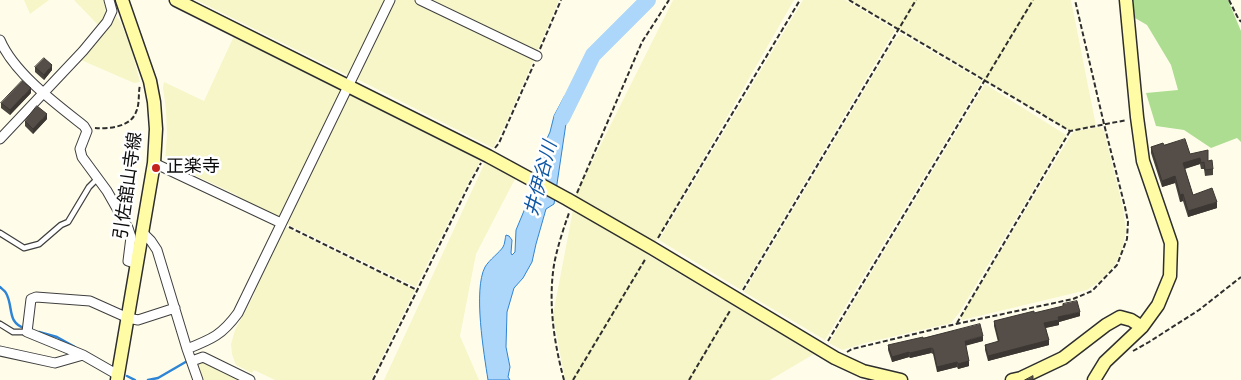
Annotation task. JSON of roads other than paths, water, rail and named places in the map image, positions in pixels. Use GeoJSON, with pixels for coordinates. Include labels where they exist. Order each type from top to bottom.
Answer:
{"type":"FeatureCollection","features":[{"type":"Feature","properties":{"kind":"street"},"geometry":{"type":"LineString","coordinates":[[0,139],[44,94],[107,22],[112,11],[109,0]]}},
{"type":"Feature","properties":{"kind":"street","name":"引佐舘山寺線"},"geometry":{"type":"LineString","coordinates":[[117,377],[154,164],[156,129],[150,81],[122,0]]}},
{"type":"Feature","properties":{"kind":"street"},"geometry":{"type":"LineString","coordinates":[[176,0],[493,159],[570,200],[836,358],[863,371],[901,380]]}},
{"type":"Feature","properties":{"kind":"street"},"geometry":{"type":"LineString","coordinates":[[187,349],[221,333],[238,313],[390,0]]}},
{"type":"Feature","properties":{"kind":"street"},"geometry":{"type":"LineString","coordinates":[[420,0],[537,56]]}},
{"type":"Feature","properties":{"kind":"street"},"geometry":{"type":"LineString","coordinates":[[1094,380],[1105,362],[1142,326],[1158,306],[1170,276],[1171,243],[1143,162],[1126,0]]}},
{"type":"Feature","properties":{"kind":"street"},"geometry":{"type":"LineString","coordinates":[[0,40],[15,64],[44,94],[84,126],[87,131],[80,149],[82,157],[107,191],[128,228],[131,237],[128,261],[137,264]]}},
{"type":"Feature","properties":{"kind":"street"},"geometry":{"type":"LineString","coordinates":[[154,164],[282,224]]}},
{"type":"Feature","properties":{"kind":"street"},"geometry":{"type":"LineString","coordinates":[[142,232],[152,241],[157,250],[198,380]]}},
{"type":"Feature","properties":{"kind":"street"},"geometry":{"type":"LineString","coordinates":[[117,377],[83,355],[27,332],[31,298],[36,296],[90,301],[128,318],[138,320],[174,308]]}},
{"type":"Feature","properties":{"kind":"street"},"geometry":{"type":"LineString","coordinates":[[1012,380],[1063,358],[1106,325],[1120,317],[1142,326]]}},
{"type":"Feature","properties":{"kind":"street"},"geometry":{"type":"LineString","coordinates":[[0,351],[55,363],[83,355]]}},
{"type":"Feature","properties":{"kind":"street"},"geometry":{"type":"LineString","coordinates":[[192,361],[203,357],[250,380]]}},
{"type":"Feature","properties":{"kind":"lane"},"geometry":{"type":"LineString","coordinates":[[0,233],[24,248],[39,244],[61,225],[68,222],[89,187],[98,178]]}},
{"type":"Feature","properties":{"kind":"lane"},"geometry":{"type":"LineString","coordinates":[[0,324],[14,332],[27,332]]}},
{"type":"Feature","properties":{"kind":"water"},"geometry":{"type":"Polygon","coordinates":[[[565,96],[574,100],[568,110],[554,204],[546,209],[532,262],[523,278],[514,288],[507,312],[506,347],[510,367],[508,377],[510,380],[488,380],[480,322],[482,277],[487,264],[503,247],[506,235],[512,240],[512,255],[515,252],[516,230],[531,194],[543,147],[550,132],[554,116],[565,96]]]}},
{"type":"Feature","properties":{"kind":"waterway","name":"井伊谷川"},"geometry":{"type":"LineString","coordinates":[[562,118],[593,55],[648,0]]}},
{"type":"Feature","properties":{"kind":"waterway"},"geometry":{"type":"LineString","coordinates":[[0,287],[8,298],[13,319],[26,329]]}},
{"type":"Feature","properties":{"kind":"waterway"},"geometry":{"type":"LineString","coordinates":[[39,332],[57,337],[75,347]]}},
{"type":"Feature","properties":{"kind":"waterway"},"geometry":{"type":"LineString","coordinates":[[148,380],[158,378],[189,360]]}},
{"type":"Feature","properties":{"kind":"waterway"},"geometry":{"type":"LineString","coordinates":[[127,376],[135,380]]}},
{"type":"Feature","properties":{"kind":"place","name":"正楽寺"},"geometry":{"type":"Point","coordinates":[156,168]}}]}
